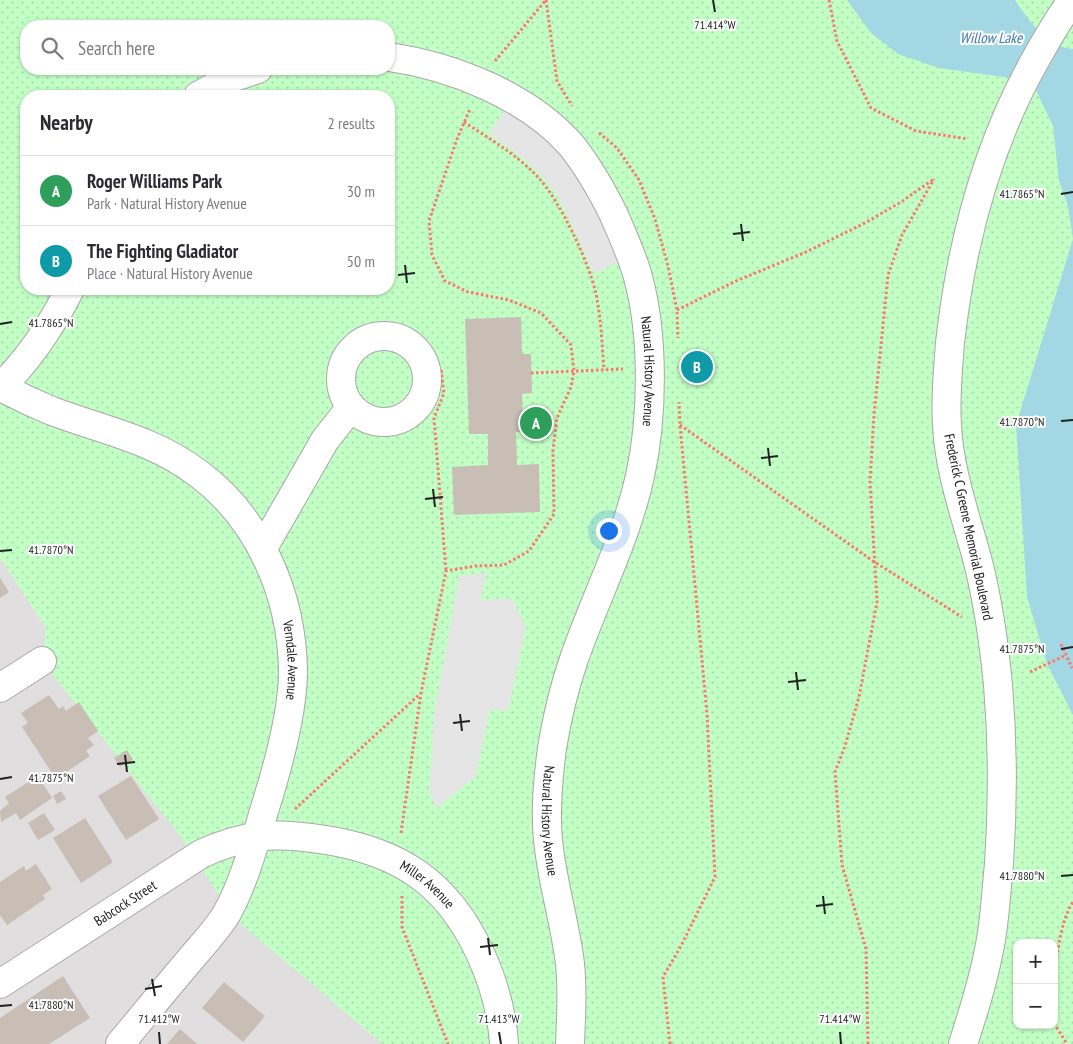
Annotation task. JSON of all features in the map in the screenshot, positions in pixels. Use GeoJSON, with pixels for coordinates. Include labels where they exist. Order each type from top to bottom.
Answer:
{"type":"FeatureCollection","features":[{"type":"Feature","properties":{"kind":"street","name":"Frederick C Greene Memorial Boulevard"},"geometry":{"type":"LineString","coordinates":[[963,1044],[982,978],[994,920],[1000,838],[1002,759],[998,682],[986,600],[958,486],[946,425],[948,366],[958,283],[972,223],[994,152],[1014,101],[1055,25],[1073,0]]}},
{"type":"Feature","properties":{"kind":"street","name":"Natural History Avenue"},"geometry":{"type":"LineString","coordinates":[[395,58],[434,65],[485,85],[536,114],[571,145],[586,166],[608,204],[631,256],[639,282],[646,317],[649,397],[645,448],[640,477],[633,504],[611,566],[574,657],[566,682],[555,730],[547,790],[548,841],[571,982],[570,1044]]}},
{"type":"Feature","properties":{"kind":"street"},"geometry":{"type":"LineString","coordinates":[[209,90],[228,79],[240,75]]}},
{"type":"Feature","properties":{"kind":"street"},"geometry":{"type":"LineString","coordinates":[[1,388],[48,327],[67,295]]}},
{"type":"Feature","properties":{"kind":"street"},"geometry":{"type":"LineString","coordinates":[[384,336],[395,337],[415,349],[422,358],[427,371],[428,383],[426,393],[418,406],[406,417],[386,423],[375,422],[358,414],[351,407],[342,390],[341,372],[352,350],[365,340],[384,336]]}},
{"type":"Feature","properties":{"kind":"street","name":"Verndale Avenue"},"geometry":{"type":"LineString","coordinates":[[1,388],[54,412],[141,440],[173,456],[200,474],[226,497],[247,523],[263,548],[284,604],[290,632],[293,671],[287,723],[257,836],[237,892],[218,927],[120,1044]]}},
{"type":"Feature","properties":{"kind":"street"},"geometry":{"type":"LineString","coordinates":[[263,548],[325,440],[351,407]]}},
{"type":"Feature","properties":{"kind":"street"},"geometry":{"type":"LineString","coordinates":[[0,688],[42,661]]}},
{"type":"Feature","properties":{"kind":"street","name":"Miller Avenue"},"geometry":{"type":"LineString","coordinates":[[257,836],[285,834],[360,847],[401,863],[434,887],[451,904],[476,944],[494,985],[500,1006],[504,1044]]}},
{"type":"Feature","properties":{"kind":"street","name":"Babcock Street"},"geometry":{"type":"LineString","coordinates":[[0,984],[201,854],[230,842],[257,836]]}},
{"type":"Feature","properties":{"kind":"path"},"geometry":{"type":"LineString","coordinates":[[446,571],[475,566],[504,566],[529,551],[554,514],[553,450],[557,418],[571,387],[574,371],[571,345],[541,312],[509,300],[468,292],[445,281],[432,255],[429,221],[456,139],[474,102],[485,85],[493,64],[546,0]]}},
{"type":"Feature","properties":{"kind":"path"},"geometry":{"type":"LineString","coordinates":[[546,0],[557,81],[575,110]]}},
{"type":"Feature","properties":{"kind":"path"},"geometry":{"type":"LineString","coordinates":[[829,0],[837,41],[872,108],[916,131],[968,139]]}},
{"type":"Feature","properties":{"kind":"path"},"geometry":{"type":"LineString","coordinates":[[464,122],[522,162],[552,195],[572,234],[593,283],[601,332],[604,370]]}},
{"type":"Feature","properties":{"kind":"path"},"geometry":{"type":"LineString","coordinates":[[595,130],[617,148],[639,180],[655,219],[668,266],[677,310],[678,348]]}},
{"type":"Feature","properties":{"kind":"path"},"geometry":{"type":"LineString","coordinates":[[677,310],[736,281],[806,252],[865,223],[902,202],[934,179],[902,235],[888,274],[874,415],[870,481],[873,561],[877,602],[859,697],[845,746],[835,772],[842,865],[866,949],[868,1044]]}},
{"type":"Feature","properties":{"kind":"path"},"geometry":{"type":"LineString","coordinates":[[531,373],[627,368]]}},
{"type":"Feature","properties":{"kind":"path"},"geometry":{"type":"LineString","coordinates":[[427,371],[441,369],[444,393],[434,418],[446,571],[421,693],[401,833],[402,927],[448,1044]]}},
{"type":"Feature","properties":{"kind":"path"},"geometry":{"type":"LineString","coordinates":[[670,1044],[663,977],[681,946],[715,877],[707,714],[680,425],[679,395]]}},
{"type":"Feature","properties":{"kind":"path"},"geometry":{"type":"LineString","coordinates":[[680,425],[873,561],[964,619]]}},
{"type":"Feature","properties":{"kind":"path"},"geometry":{"type":"LineString","coordinates":[[1061,644],[1072,668]]}},
{"type":"Feature","properties":{"kind":"path"},"geometry":{"type":"LineString","coordinates":[[1030,672],[1066,655]]}},
{"type":"Feature","properties":{"kind":"path"},"geometry":{"type":"LineString","coordinates":[[285,834],[292,812],[421,693]]}},
{"type":"Feature","properties":{"kind":"path"},"geometry":{"type":"LineString","coordinates":[[1058,951],[1073,902]]}},
{"type":"Feature","properties":{"kind":"path"},"geometry":{"type":"LineString","coordinates":[[1058,1029],[1067,1044]]}},
{"type":"Feature","properties":{"kind":"shaded area"},"geometry":{"type":"Polygon","coordinates":[[[511,99],[535,113],[631,256],[594,274],[555,192],[524,159],[489,134],[511,99]]]}},
{"type":"Feature","properties":{"kind":"shaded area"},"geometry":{"type":"Polygon","coordinates":[[[0,557],[234,918],[383,1044],[0,1044],[0,557]]]}},
{"type":"Feature","properties":{"kind":"shaded area"},"geometry":{"type":"Polygon","coordinates":[[[487,573],[480,600],[512,598],[526,628],[508,711],[490,709],[476,776],[436,809],[429,791],[434,714],[459,576],[487,573]]]}},
{"type":"Feature","properties":{"kind":"green space"},"geometry":{"type":"Polygon","coordinates":[[[0,0],[1073,0],[1073,1044],[383,1044],[234,918],[181,837],[42,661],[46,628],[0,557],[0,0]]]}},
{"type":"Feature","properties":{"kind":"water","name":"Willow Lake"},"geometry":{"type":"Polygon","coordinates":[[[847,0],[1015,0],[1025,15],[1047,38],[1064,48],[1073,49],[1073,239],[1068,206],[1059,181],[1053,126],[1033,84],[1018,79],[939,68],[898,54],[871,33],[847,0]]]}},
{"type":"Feature","properties":{"kind":"water"},"geometry":{"type":"Polygon","coordinates":[[[1073,239],[1073,715],[1047,664],[1027,597],[1016,425],[1073,239]]]}},
{"type":"Feature","properties":{"kind":"building"},"geometry":{"type":"Polygon","coordinates":[[[521,317],[522,354],[531,354],[532,393],[522,394],[523,432],[516,432],[517,465],[539,464],[540,512],[454,515],[452,467],[488,465],[488,434],[469,434],[465,319],[521,317]]]}},
{"type":"Feature","properties":{"kind":"building"},"geometry":{"type":"Polygon","coordinates":[[[0,578],[9,592],[0,598],[0,578]]]}},
{"type":"Feature","properties":{"kind":"building"},"geometry":{"type":"Polygon","coordinates":[[[49,695],[59,709],[63,706],[66,711],[79,702],[98,731],[88,738],[94,745],[86,751],[90,756],[56,779],[22,727],[28,723],[21,713],[49,695]]]}},
{"type":"Feature","properties":{"kind":"building"},"geometry":{"type":"Polygon","coordinates":[[[127,750],[133,760],[120,767],[114,758],[127,750]]]}},
{"type":"Feature","properties":{"kind":"building"},"geometry":{"type":"Polygon","coordinates":[[[38,776],[52,798],[20,820],[16,813],[1,822],[0,811],[9,803],[5,797],[38,776]]]}},
{"type":"Feature","properties":{"kind":"building"},"geometry":{"type":"Polygon","coordinates":[[[131,776],[159,819],[126,840],[98,796],[131,776]]]}},
{"type":"Feature","properties":{"kind":"building"},"geometry":{"type":"Polygon","coordinates":[[[61,791],[66,799],[57,804],[53,796],[61,791]]]}},
{"type":"Feature","properties":{"kind":"building"},"geometry":{"type":"Polygon","coordinates":[[[44,813],[55,830],[38,840],[28,823],[44,813]]]}},
{"type":"Feature","properties":{"kind":"building"},"geometry":{"type":"Polygon","coordinates":[[[85,818],[113,862],[81,883],[53,838],[85,818]]]}},
{"type":"Feature","properties":{"kind":"building"},"geometry":{"type":"Polygon","coordinates":[[[36,864],[52,889],[43,895],[45,899],[7,925],[0,915],[0,882],[24,866],[26,871],[36,864]]]}},
{"type":"Feature","properties":{"kind":"building"},"geometry":{"type":"Polygon","coordinates":[[[63,976],[90,1018],[49,1044],[0,1044],[0,1018],[63,976]]]}},
{"type":"Feature","properties":{"kind":"building"},"geometry":{"type":"Polygon","coordinates":[[[224,982],[265,1016],[243,1042],[202,1008],[224,982]]]}},
{"type":"Feature","properties":{"kind":"building"},"geometry":{"type":"Polygon","coordinates":[[[180,1029],[197,1044],[167,1044],[180,1029]]]}},
{"type":"Feature","properties":{"kind":"place","name":"The Fighting Gladiator"},"geometry":{"type":"Point","coordinates":[697,367]}},
{"type":"Feature","properties":{"kind":"place","name":"Roger Williams Park"},"geometry":{"type":"Point","coordinates":[536,423]}}]}
